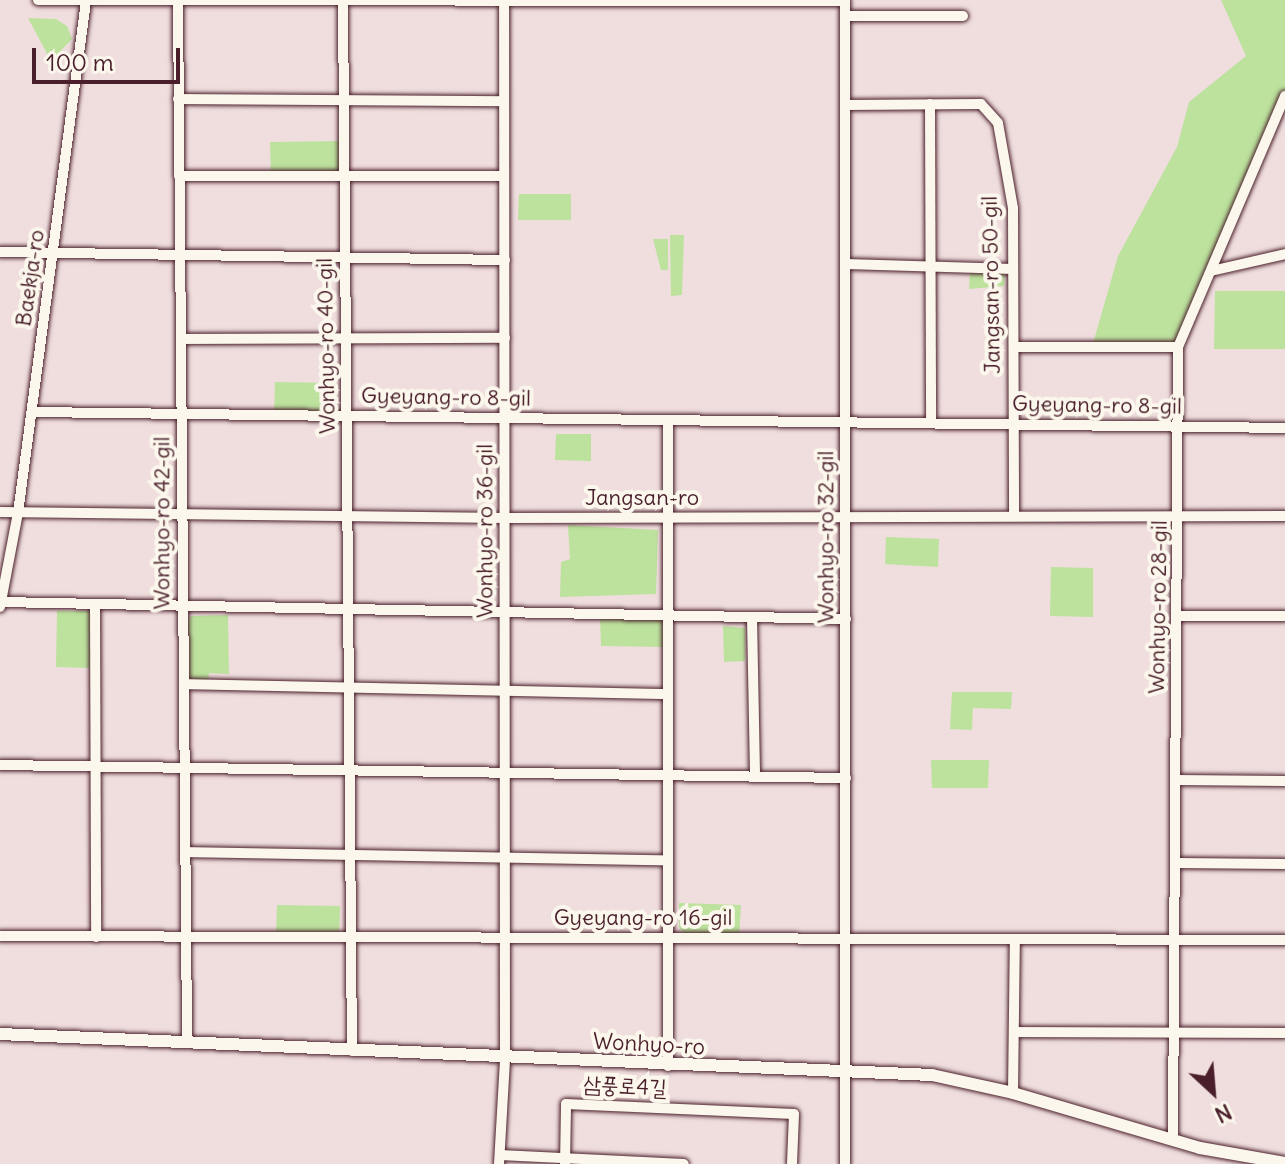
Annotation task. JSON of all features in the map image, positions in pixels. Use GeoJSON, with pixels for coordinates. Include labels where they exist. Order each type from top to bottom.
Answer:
{"type":"FeatureCollection","features":[{"type":"Feature","properties":{"kind":"main road","name":"Wonhyo-ro"},"geometry":{"type":"LineString","coordinates":[[0,1034],[505,1059],[932,1075],[1013,1093],[1254,1161],[1285,1163]]}},
{"type":"Feature","properties":{"kind":"street"},"geometry":{"type":"LineString","coordinates":[[38,0],[178,4],[845,1]]}},
{"type":"Feature","properties":{"kind":"street","name":"Wonhyo-ro 36-gil"},"geometry":{"type":"LineString","coordinates":[[499,1160],[505,1059],[507,518],[504,1]]}},
{"type":"Feature","properties":{"kind":"street","name":"Wonhyo-ro 32-gil"},"geometry":{"type":"LineString","coordinates":[[845,1],[845,1164]]}},
{"type":"Feature","properties":{"kind":"street","name":"Baekja-ro"},"geometry":{"type":"LineString","coordinates":[[1,606],[18,513],[86,2]]}},
{"type":"Feature","properties":{"kind":"street","name":"Wonhyo-ro 40-gil"},"geometry":{"type":"LineString","coordinates":[[343,3],[352,1051]]}},
{"type":"Feature","properties":{"kind":"street","name":"Wonhyo-ro 42-gil"},"geometry":{"type":"LineString","coordinates":[[178,4],[187,1043]]}},
{"type":"Feature","properties":{"kind":"street"},"geometry":{"type":"LineString","coordinates":[[845,16],[963,16]]}},
{"type":"Feature","properties":{"kind":"street","name":"Wonhyo-ro 28-gil"},"geometry":{"type":"LineString","coordinates":[[1173,1139],[1178,347],[1285,96]]}},
{"type":"Feature","properties":{"kind":"street"},"geometry":{"type":"LineString","coordinates":[[178,99],[504,101]]}},
{"type":"Feature","properties":{"kind":"street"},"geometry":{"type":"LineString","coordinates":[[930,104],[931,423]]}},
{"type":"Feature","properties":{"kind":"street","name":"Jangsan-ro 50-gil"},"geometry":{"type":"LineString","coordinates":[[845,105],[981,104],[994,114],[1013,208],[1014,514]]}},
{"type":"Feature","properties":{"kind":"street"},"geometry":{"type":"LineString","coordinates":[[179,176],[504,176]]}},
{"type":"Feature","properties":{"kind":"street"},"geometry":{"type":"LineString","coordinates":[[0,252],[505,260]]}},
{"type":"Feature","properties":{"kind":"street"},"geometry":{"type":"LineString","coordinates":[[1211,271],[1285,254]]}},
{"type":"Feature","properties":{"kind":"street"},"geometry":{"type":"LineString","coordinates":[[846,264],[1013,269]]}},
{"type":"Feature","properties":{"kind":"street"},"geometry":{"type":"LineString","coordinates":[[181,339],[505,338]]}},
{"type":"Feature","properties":{"kind":"street"},"geometry":{"type":"LineString","coordinates":[[1014,347],[1178,347]]}},
{"type":"Feature","properties":{"kind":"street","name":"Gyeyang-ro 8-gil"},"geometry":{"type":"LineString","coordinates":[[32,412],[1285,428]]}},
{"type":"Feature","properties":{"kind":"street"},"geometry":{"type":"LineString","coordinates":[[668,420],[668,1066]]}},
{"type":"Feature","properties":{"kind":"street","name":"Jangsan-ro"},"geometry":{"type":"LineString","coordinates":[[0,512],[507,518],[846,514],[1285,516]]}},
{"type":"Feature","properties":{"kind":"street"},"geometry":{"type":"LineString","coordinates":[[95,604],[96,937]]}},
{"type":"Feature","properties":{"kind":"street"},"geometry":{"type":"LineString","coordinates":[[1,606],[95,604],[846,619]]}},
{"type":"Feature","properties":{"kind":"street"},"geometry":{"type":"LineString","coordinates":[[1177,616],[1285,616]]}},
{"type":"Feature","properties":{"kind":"street"},"geometry":{"type":"LineString","coordinates":[[752,617],[755,776]]}},
{"type":"Feature","properties":{"kind":"street"},"geometry":{"type":"LineString","coordinates":[[184,684],[505,694],[668,694]]}},
{"type":"Feature","properties":{"kind":"street"},"geometry":{"type":"LineString","coordinates":[[0,765],[846,778]]}},
{"type":"Feature","properties":{"kind":"street"},"geometry":{"type":"LineString","coordinates":[[1176,780],[1285,781]]}},
{"type":"Feature","properties":{"kind":"street"},"geometry":{"type":"LineString","coordinates":[[186,852],[668,860]]}},
{"type":"Feature","properties":{"kind":"street"},"geometry":{"type":"LineString","coordinates":[[1176,863],[1285,864]]}},
{"type":"Feature","properties":{"kind":"street","name":"Gyeyang-ro 16-gil"},"geometry":{"type":"LineString","coordinates":[[0,936],[1285,940]]}},
{"type":"Feature","properties":{"kind":"street"},"geometry":{"type":"LineString","coordinates":[[1013,1093],[1015,939]]}},
{"type":"Feature","properties":{"kind":"street"},"geometry":{"type":"LineString","coordinates":[[1014,1032],[1285,1033]]}},
{"type":"Feature","properties":{"kind":"street"},"geometry":{"type":"LineString","coordinates":[[565,1162],[566,1104],[794,1114],[792,1164]]}},
{"type":"Feature","properties":{"kind":"street"},"geometry":{"type":"LineString","coordinates":[[499,1160],[682,1164]]}},
{"type":"Feature","properties":{"kind":"green space"},"geometry":{"type":"Polygon","coordinates":[[[1221,0],[1285,0],[1285,95],[1178,347],[1092,347],[1118,256],[1177,147],[1189,102],[1246,56],[1221,0]]]}},
{"type":"Feature","properties":{"kind":"green space"},"geometry":{"type":"Polygon","coordinates":[[[28,18],[56,19],[67,26],[72,39],[51,61],[28,18]]]}},
{"type":"Feature","properties":{"kind":"green space"},"geometry":{"type":"Polygon","coordinates":[[[341,141],[342,174],[271,175],[270,142],[341,141]]]}},
{"type":"Feature","properties":{"kind":"green space"},"geometry":{"type":"Polygon","coordinates":[[[519,194],[571,194],[571,220],[518,220],[519,194]]]}},
{"type":"Feature","properties":{"kind":"green space"},"geometry":{"type":"Polygon","coordinates":[[[670,235],[684,235],[682,295],[671,296],[670,235]]]}},
{"type":"Feature","properties":{"kind":"green space"},"geometry":{"type":"Polygon","coordinates":[[[653,239],[668,239],[668,270],[661,270],[653,239]]]}},
{"type":"Feature","properties":{"kind":"green space"},"geometry":{"type":"Polygon","coordinates":[[[970,272],[1005,274],[1004,286],[969,289],[970,272]]]}},
{"type":"Feature","properties":{"kind":"green space"},"geometry":{"type":"Polygon","coordinates":[[[1215,291],[1285,291],[1285,349],[1214,349],[1215,291]]]}},
{"type":"Feature","properties":{"kind":"green space"},"geometry":{"type":"Polygon","coordinates":[[[275,382],[335,383],[335,413],[274,413],[275,382]]]}},
{"type":"Feature","properties":{"kind":"green space"},"geometry":{"type":"Polygon","coordinates":[[[556,434],[591,434],[591,461],[555,460],[556,434]]]}},
{"type":"Feature","properties":{"kind":"green space"},"geometry":{"type":"Polygon","coordinates":[[[568,525],[658,530],[656,594],[560,597],[561,562],[570,559],[568,525]]]}},
{"type":"Feature","properties":{"kind":"green space"},"geometry":{"type":"Polygon","coordinates":[[[886,537],[939,539],[938,567],[885,564],[886,537]]]}},
{"type":"Feature","properties":{"kind":"green space"},"geometry":{"type":"Polygon","coordinates":[[[1051,567],[1093,568],[1093,617],[1050,616],[1051,567]]]}},
{"type":"Feature","properties":{"kind":"green space"},"geometry":{"type":"Polygon","coordinates":[[[57,611],[92,611],[91,668],[56,667],[57,611]]]}},
{"type":"Feature","properties":{"kind":"green space"},"geometry":{"type":"Polygon","coordinates":[[[228,615],[229,674],[209,673],[208,683],[185,682],[186,622],[191,616],[228,615]]]}},
{"type":"Feature","properties":{"kind":"green space"},"geometry":{"type":"Polygon","coordinates":[[[600,615],[662,617],[666,647],[601,646],[600,615]]]}},
{"type":"Feature","properties":{"kind":"green space"},"geometry":{"type":"Polygon","coordinates":[[[723,626],[745,628],[745,661],[724,662],[723,626]]]}},
{"type":"Feature","properties":{"kind":"green space"},"geometry":{"type":"Polygon","coordinates":[[[952,692],[1012,692],[1011,709],[973,708],[972,730],[950,729],[952,692]]]}},
{"type":"Feature","properties":{"kind":"green space"},"geometry":{"type":"Polygon","coordinates":[[[931,760],[989,760],[988,788],[932,788],[931,760]]]}},
{"type":"Feature","properties":{"kind":"green space"},"geometry":{"type":"Polygon","coordinates":[[[679,903],[741,905],[739,938],[685,935],[679,927],[679,903]]]}},
{"type":"Feature","properties":{"kind":"green space"},"geometry":{"type":"Polygon","coordinates":[[[277,905],[340,906],[339,935],[276,935],[277,905]]]}}]}
